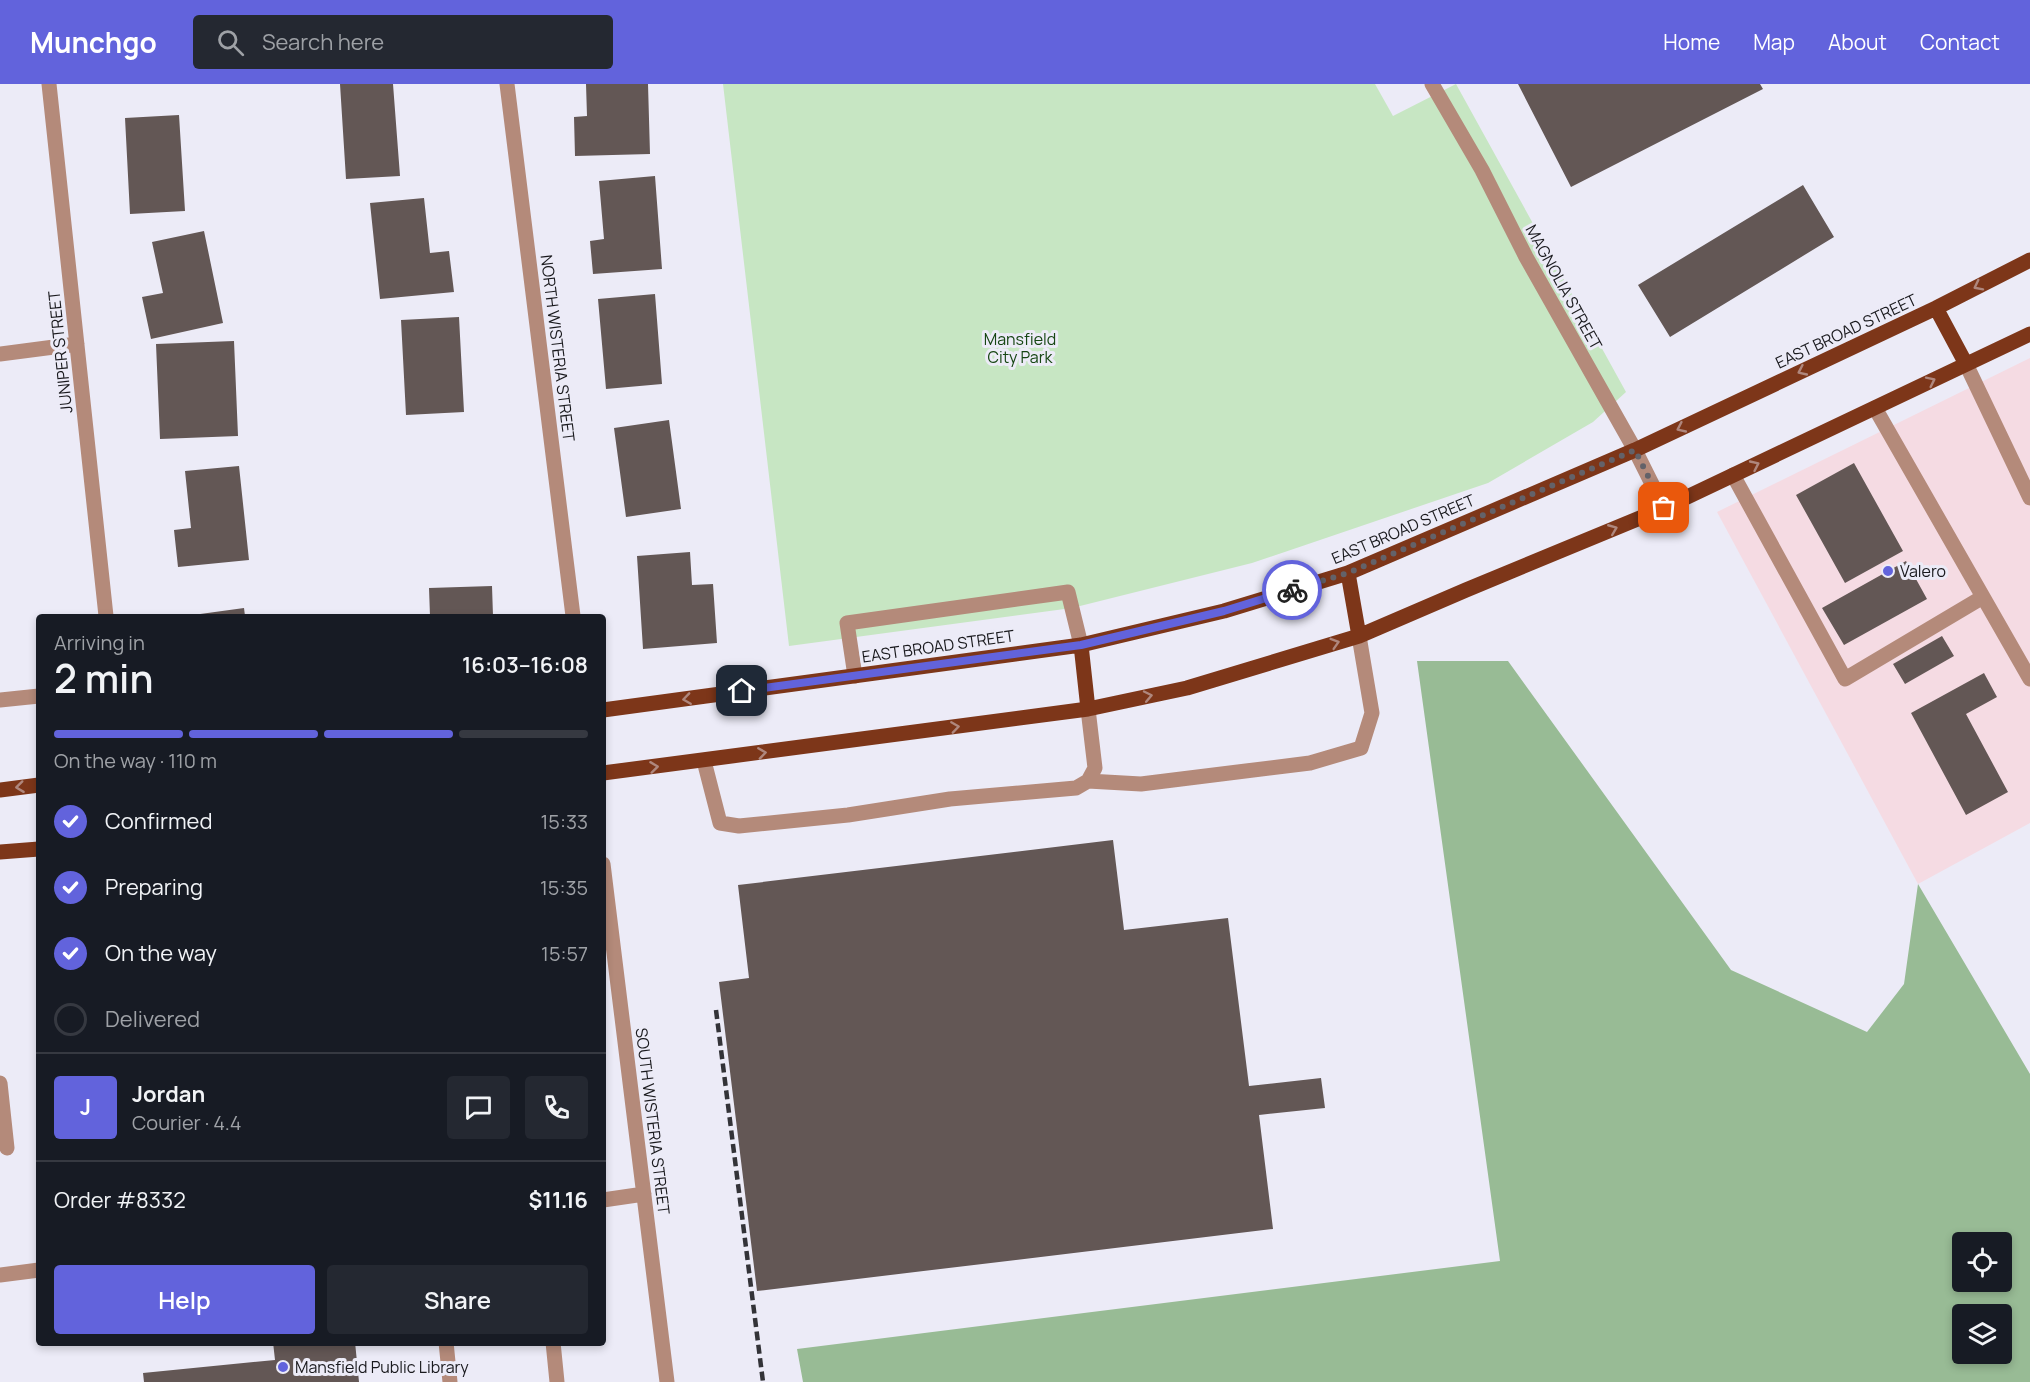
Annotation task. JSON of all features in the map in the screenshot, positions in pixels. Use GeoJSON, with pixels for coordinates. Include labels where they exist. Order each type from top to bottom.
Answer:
{"type":"FeatureCollection","features":[{"type":"Feature","properties":{"kind":"main road","name":"EAST BROAD STREET"},"geometry":{"type":"LineString","coordinates":[[606,710],[1081,645],[1224,611],[1348,573],[1635,450],[1936,308],[2030,260]]}},
{"type":"Feature","properties":{"kind":"main road"},"geometry":{"type":"LineString","coordinates":[[1936,308],[1966,364]]}},
{"type":"Feature","properties":{"kind":"main road"},"geometry":{"type":"LineString","coordinates":[[606,773],[1088,709],[1186,688],[1359,636],[1664,508],[2030,334]]}},
{"type":"Feature","properties":{"kind":"main road"},"geometry":{"type":"LineString","coordinates":[[1348,573],[1359,636]]}},
{"type":"Feature","properties":{"kind":"main road"},"geometry":{"type":"LineString","coordinates":[[1081,645],[1088,709]]}},
{"type":"Feature","properties":{"kind":"main road"},"geometry":{"type":"LineString","coordinates":[[0,790],[36,785]]}},
{"type":"Feature","properties":{"kind":"main road"},"geometry":{"type":"LineString","coordinates":[[0,852],[36,849]]}},
{"type":"Feature","properties":{"kind":"street","name":"JUNIPER STREET"},"geometry":{"type":"LineString","coordinates":[[49,84],[106,614]]}},
{"type":"Feature","properties":{"kind":"street","name":"NORTH WISTERIA STREET"},"geometry":{"type":"LineString","coordinates":[[507,84],[573,614]]}},
{"type":"Feature","properties":{"kind":"street","name":"MAGNOLIA STREET"},"geometry":{"type":"LineString","coordinates":[[1432,84],[1482,170],[1526,257],[1635,450],[1664,508]]}},
{"type":"Feature","properties":{"kind":"street"},"geometry":{"type":"LineString","coordinates":[[0,354],[77,344]]}},
{"type":"Feature","properties":{"kind":"street"},"geometry":{"type":"LineString","coordinates":[[1966,364],[2030,498]]}},
{"type":"Feature","properties":{"kind":"street"},"geometry":{"type":"LineString","coordinates":[[1875,408],[2030,679]]}},
{"type":"Feature","properties":{"kind":"street"},"geometry":{"type":"LineString","coordinates":[[1733,475],[1845,679],[1983,597]]}},
{"type":"Feature","properties":{"kind":"street"},"geometry":{"type":"LineString","coordinates":[[855,676],[847,623],[1068,592],[1081,645]]}},
{"type":"Feature","properties":{"kind":"street"},"geometry":{"type":"LineString","coordinates":[[1088,781],[1141,784],[1310,763],[1361,748],[1372,713],[1359,636]]}},
{"type":"Feature","properties":{"kind":"street"},"geometry":{"type":"LineString","coordinates":[[0,700],[36,696]]}},
{"type":"Feature","properties":{"kind":"street"},"geometry":{"type":"LineString","coordinates":[[704,761],[720,823],[739,826],[848,815],[950,800],[1076,788],[1088,781],[1095,768],[1088,709]]}},
{"type":"Feature","properties":{"kind":"street","name":"SOUTH WISTERIA STREET"},"geometry":{"type":"LineString","coordinates":[[606,888],[667,1382]]}},
{"type":"Feature","properties":{"kind":"street"},"geometry":{"type":"LineString","coordinates":[[0,1083],[7,1148]]}},
{"type":"Feature","properties":{"kind":"street"},"geometry":{"type":"LineString","coordinates":[[606,1200],[644,1194]]}},
{"type":"Feature","properties":{"kind":"street"},"geometry":{"type":"LineString","coordinates":[[0,1275],[36,1270]]}},
{"type":"Feature","properties":{"kind":"street"},"geometry":{"type":"LineString","coordinates":[[446,1346],[450,1382]]}},
{"type":"Feature","properties":{"kind":"street"},"geometry":{"type":"LineString","coordinates":[[553,1346],[557,1382]]}},
{"type":"Feature","properties":{"kind":"shaded area"},"geometry":{"type":"Polygon","coordinates":[[[2030,358],[2030,823],[1918,884],[1717,512],[2030,358]]]}},
{"type":"Feature","properties":{"kind":"green space","name":"Mansfield City Park"},"geometry":{"type":"Polygon","coordinates":[[[723,84],[1375,84],[1393,116],[1456,84],[1626,392],[1593,422],[1488,483],[1252,563],[1072,608],[789,646],[723,84]]]}},
{"type":"Feature","properties":{"kind":"green space"},"geometry":{"type":"Polygon","coordinates":[[[1417,661],[1508,661],[1731,970],[1867,1032],[1904,984],[1918,884],[2030,1074],[2030,1382],[803,1382],[797,1349],[1500,1261],[1417,661]]]}},
{"type":"Feature","properties":{"kind":"building"},"geometry":{"type":"Polygon","coordinates":[[[340,84],[393,84],[400,176],[346,179],[340,84]]]}},
{"type":"Feature","properties":{"kind":"building"},"geometry":{"type":"Polygon","coordinates":[[[586,84],[648,84],[650,154],[575,156],[574,117],[587,116],[586,84]]]}},
{"type":"Feature","properties":{"kind":"building"},"geometry":{"type":"Polygon","coordinates":[[[1518,84],[1760,84],[1763,89],[1571,187],[1518,84]]]}},
{"type":"Feature","properties":{"kind":"building"},"geometry":{"type":"Polygon","coordinates":[[[179,115],[185,211],[130,214],[125,118],[179,115]]]}},
{"type":"Feature","properties":{"kind":"building"},"geometry":{"type":"Polygon","coordinates":[[[655,176],[662,269],[593,274],[590,241],[604,239],[599,181],[655,176]]]}},
{"type":"Feature","properties":{"kind":"building"},"geometry":{"type":"Polygon","coordinates":[[[1803,185],[1834,237],[1670,337],[1638,285],[1803,185]]]}},
{"type":"Feature","properties":{"kind":"building"},"geometry":{"type":"Polygon","coordinates":[[[424,198],[430,253],[449,251],[454,292],[380,299],[370,203],[424,198]]]}},
{"type":"Feature","properties":{"kind":"building"},"geometry":{"type":"Polygon","coordinates":[[[204,231],[223,323],[151,339],[142,297],[163,293],[152,242],[204,231]]]}},
{"type":"Feature","properties":{"kind":"building"},"geometry":{"type":"Polygon","coordinates":[[[655,294],[662,384],[606,389],[598,299],[655,294]]]}},
{"type":"Feature","properties":{"kind":"building"},"geometry":{"type":"Polygon","coordinates":[[[459,317],[464,412],[406,415],[401,320],[459,317]]]}},
{"type":"Feature","properties":{"kind":"building"},"geometry":{"type":"Polygon","coordinates":[[[234,341],[238,436],[160,439],[156,344],[234,341]]]}},
{"type":"Feature","properties":{"kind":"building"},"geometry":{"type":"Polygon","coordinates":[[[669,420],[681,509],[626,517],[614,428],[669,420]]]}},
{"type":"Feature","properties":{"kind":"building"},"geometry":{"type":"Polygon","coordinates":[[[1854,463],[1903,551],[1845,583],[1796,495],[1854,463]]]}},
{"type":"Feature","properties":{"kind":"building"},"geometry":{"type":"Polygon","coordinates":[[[239,466],[249,560],[178,567],[174,530],[191,528],[185,471],[239,466]]]}},
{"type":"Feature","properties":{"kind":"building"},"geometry":{"type":"Polygon","coordinates":[[[690,552],[692,585],[713,584],[717,643],[643,649],[637,556],[690,552]]]}},
{"type":"Feature","properties":{"kind":"building"},"geometry":{"type":"Polygon","coordinates":[[[1906,561],[1927,599],[1844,645],[1822,608],[1906,561]]]}},
{"type":"Feature","properties":{"kind":"building"},"geometry":{"type":"Polygon","coordinates":[[[492,586],[493,614],[430,614],[429,588],[492,586]]]}},
{"type":"Feature","properties":{"kind":"building"},"geometry":{"type":"Polygon","coordinates":[[[244,608],[245,614],[200,614],[244,608]]]}},
{"type":"Feature","properties":{"kind":"building"},"geometry":{"type":"Polygon","coordinates":[[[1942,636],[1954,656],[1905,684],[1893,664],[1942,636]]]}},
{"type":"Feature","properties":{"kind":"building"},"geometry":{"type":"Polygon","coordinates":[[[1984,673],[1997,697],[1966,714],[2008,792],[1966,815],[1911,713],[1984,673]]]}},
{"type":"Feature","properties":{"kind":"building"},"geometry":{"type":"Polygon","coordinates":[[[1113,840],[1124,930],[1228,918],[1249,1086],[1321,1078],[1325,1108],[1259,1115],[1273,1229],[757,1291],[719,982],[749,978],[738,885],[1113,840]]]}},
{"type":"Feature","properties":{"kind":"building","name":"Mansfield Public Library"},"geometry":{"type":"Polygon","coordinates":[[[273,1346],[355,1346],[359,1382],[144,1382],[143,1373],[275,1360],[273,1346]]]}},
{"type":"Feature","properties":{"kind":"railway"},"geometry":{"type":"LineString","coordinates":[[716,1010],[763,1382]]}},
{"type":"Feature","properties":{"kind":"way so far"},"geometry":{"type":"LineString","coordinates":[[1292,590],[1348,573],[1635,450],[1664,508]]}},
{"type":"Feature","properties":{"kind":"place","name":"Valero"},"geometry":{"type":"Point","coordinates":[1888,571]}},
{"type":"Feature","properties":{"kind":"place","name":"Mansfield Public Library"},"geometry":{"type":"Point","coordinates":[283,1367]}},
{"type":"Feature","properties":{"kind":"route"},"geometry":{"type":"LineString","coordinates":[[742,691],[1081,645],[1224,611],[1292,590]]}}]}
